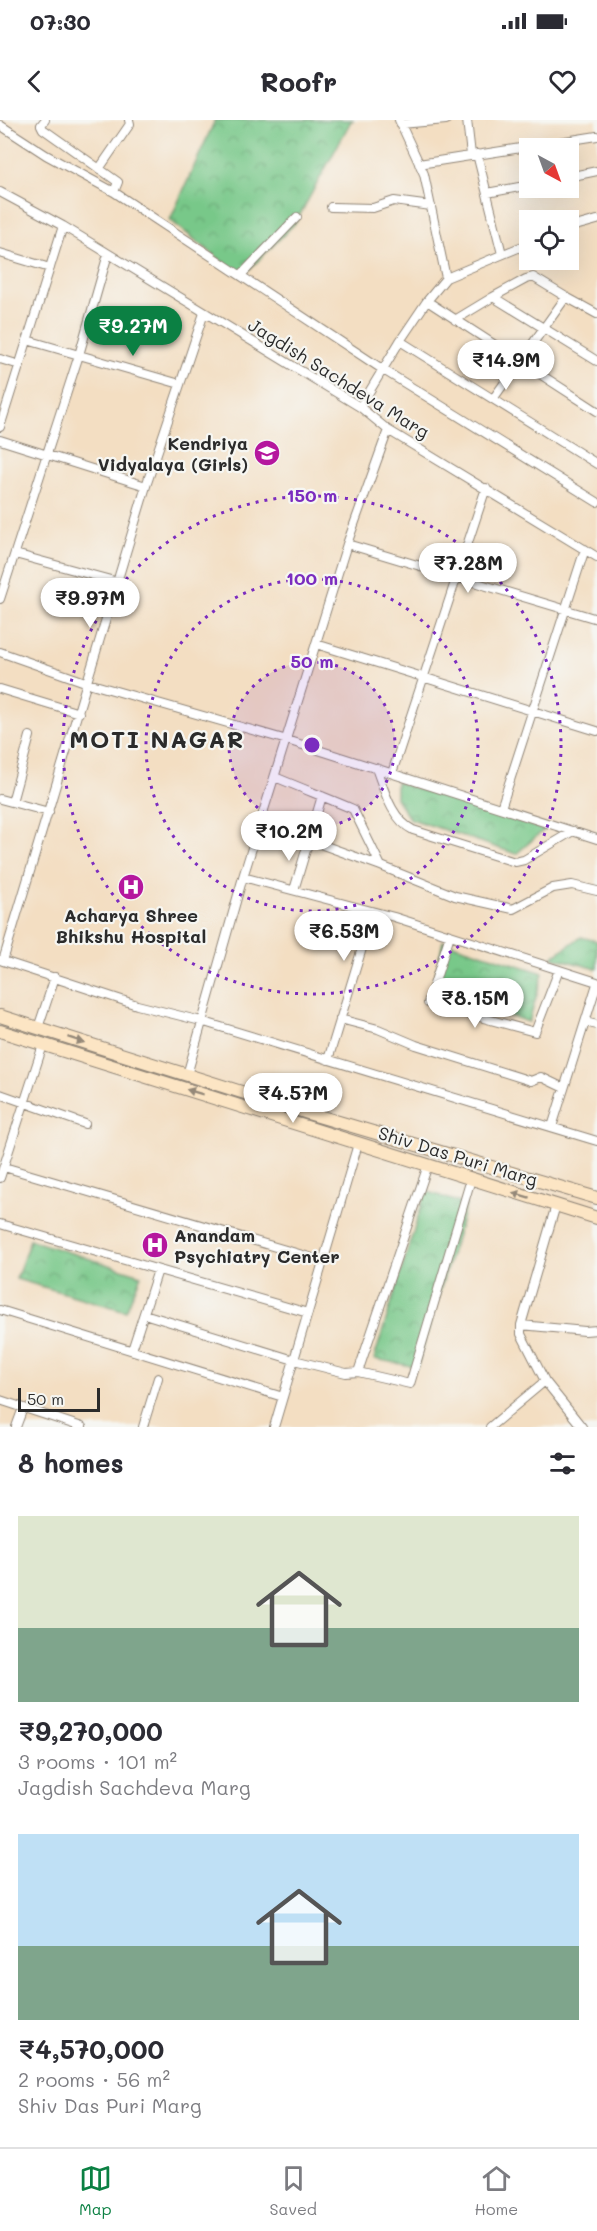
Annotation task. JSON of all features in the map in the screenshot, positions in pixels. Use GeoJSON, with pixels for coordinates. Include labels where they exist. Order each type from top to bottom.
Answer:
{"type":"FeatureCollection","features":[{"type":"Feature","properties":{"kind":"main road","name":"Shiv Das Puri Marg"},"geometry":{"type":"LineString","coordinates":[[0,1016],[308,1113],[597,1198]]}},
{"type":"Feature","properties":{"kind":"main road","name":"Shiv Das Puri Marg"},"geometry":{"type":"LineString","coordinates":[[0,1031],[597,1218]]}},
{"type":"Feature","properties":{"kind":"street"},"geometry":{"type":"LineString","coordinates":[[45,120],[41,125],[43,129],[118,182],[114,192]]}},
{"type":"Feature","properties":{"kind":"street"},"geometry":{"type":"LineString","coordinates":[[99,169],[130,124],[129,120]]}},
{"type":"Feature","properties":{"kind":"street"},"geometry":{"type":"LineString","coordinates":[[446,120],[400,122],[424,174],[446,278]]}},
{"type":"Feature","properties":{"kind":"street"},"geometry":{"type":"LineString","coordinates":[[467,120],[474,154],[487,193],[502,254]]}},
{"type":"Feature","properties":{"kind":"street"},"geometry":{"type":"LineString","coordinates":[[0,125],[46,155],[114,192],[382,369],[597,502]]}},
{"type":"Feature","properties":{"kind":"street"},"geometry":{"type":"LineString","coordinates":[[419,164],[597,136]]}},
{"type":"Feature","properties":{"kind":"street"},"geometry":{"type":"LineString","coordinates":[[579,175],[597,171]]}},
{"type":"Feature","properties":{"kind":"street"},"geometry":{"type":"LineString","coordinates":[[487,193],[519,187]]}},
{"type":"Feature","properties":{"kind":"street","name":"Jagdish Sachdeva Marg"},"geometry":{"type":"LineString","coordinates":[[0,192],[63,226],[360,407],[387,430],[597,557]]}},
{"type":"Feature","properties":{"kind":"street"},"geometry":{"type":"LineString","coordinates":[[331,207],[373,208],[394,201],[430,206]]}},
{"type":"Feature","properties":{"kind":"street"},"geometry":{"type":"LineString","coordinates":[[241,275],[297,217]]}},
{"type":"Feature","properties":{"kind":"street"},"geometry":{"type":"LineString","coordinates":[[579,225],[597,220]]}},
{"type":"Feature","properties":{"kind":"street"},"geometry":{"type":"LineString","coordinates":[[0,428],[63,226]]}},
{"type":"Feature","properties":{"kind":"street"},"geometry":{"type":"LineString","coordinates":[[360,407],[400,341],[446,278],[519,247]]}},
{"type":"Feature","properties":{"kind":"street"},"geometry":{"type":"LineString","coordinates":[[0,253],[50,268]]}},
{"type":"Feature","properties":{"kind":"street"},"geometry":{"type":"LineString","coordinates":[[0,598],[79,355],[108,254]]}},
{"type":"Feature","properties":{"kind":"street"},"geometry":{"type":"LineString","coordinates":[[456,320],[493,297],[533,277],[566,297],[595,310]]}},
{"type":"Feature","properties":{"kind":"street"},"geometry":{"type":"LineString","coordinates":[[493,297],[597,362]]}},
{"type":"Feature","properties":{"kind":"street"},"geometry":{"type":"LineString","coordinates":[[493,399],[566,297]]}},
{"type":"Feature","properties":{"kind":"street"},"geometry":{"type":"LineString","coordinates":[[427,301],[597,411]]}},
{"type":"Feature","properties":{"kind":"street"},"geometry":{"type":"LineString","coordinates":[[204,313],[146,486],[49,812],[1,960],[137,1005],[201,1021],[596,1139]]}},
{"type":"Feature","properties":{"kind":"street"},"geometry":{"type":"LineString","coordinates":[[27,340],[180,384]]}},
{"type":"Feature","properties":{"kind":"street"},"geometry":{"type":"LineString","coordinates":[[400,341],[597,464]]}},
{"type":"Feature","properties":{"kind":"street"},"geometry":{"type":"LineString","coordinates":[[0,359],[20,365]]}},
{"type":"Feature","properties":{"kind":"street"},"geometry":{"type":"LineString","coordinates":[[187,1075],[243,877],[347,544],[387,430]]}},
{"type":"Feature","properties":{"kind":"street"},"geometry":{"type":"LineString","coordinates":[[0,440],[146,486]]}},
{"type":"Feature","properties":{"kind":"street"},"geometry":{"type":"LineString","coordinates":[[392,773],[486,488]]}},
{"type":"Feature","properties":{"kind":"street"},"geometry":{"type":"LineString","coordinates":[[347,544],[597,618]]}},
{"type":"Feature","properties":{"kind":"street"},"geometry":{"type":"LineString","coordinates":[[501,808],[585,549]]}},
{"type":"Feature","properties":{"kind":"street"},"geometry":{"type":"LineString","coordinates":[[15,554],[118,582]]}},
{"type":"Feature","properties":{"kind":"street"},"geometry":{"type":"LineString","coordinates":[[316,644],[597,731]]}},
{"type":"Feature","properties":{"kind":"street"},"geometry":{"type":"LineString","coordinates":[[0,652],[88,683],[287,740],[597,839]]}},
{"type":"Feature","properties":{"kind":"street"},"geometry":{"type":"LineString","coordinates":[[0,689],[79,713]]}},
{"type":"Feature","properties":{"kind":"street"},"geometry":{"type":"LineString","coordinates":[[12,802],[30,736]]}},
{"type":"Feature","properties":{"kind":"street"},"geometry":{"type":"LineString","coordinates":[[376,768],[387,799],[405,826],[413,830],[515,862],[524,860],[573,831]]}},
{"type":"Feature","properties":{"kind":"street"},"geometry":{"type":"LineString","coordinates":[[275,777],[353,808],[381,866]]}},
{"type":"Feature","properties":{"kind":"street"},"geometry":{"type":"LineString","coordinates":[[294,890],[322,796]]}},
{"type":"Feature","properties":{"kind":"street"},"geometry":{"type":"LineString","coordinates":[[0,799],[49,812]]}},
{"type":"Feature","properties":{"kind":"street"},"geometry":{"type":"LineString","coordinates":[[309,840],[455,896],[513,909],[553,888],[572,885],[597,891]]}},
{"type":"Feature","properties":{"kind":"street"},"geometry":{"type":"LineString","coordinates":[[243,877],[450,935],[597,983],[552,1127]]}},
{"type":"Feature","properties":{"kind":"street"},"geometry":{"type":"LineString","coordinates":[[328,1060],[373,912]]}},
{"type":"Feature","properties":{"kind":"street"},"geometry":{"type":"LineString","coordinates":[[450,935],[428,1003],[535,1032],[559,970]]}},
{"type":"Feature","properties":{"kind":"street"},"geometry":{"type":"LineString","coordinates":[[38,1028],[55,976]]}},
{"type":"Feature","properties":{"kind":"street"},"geometry":{"type":"LineString","coordinates":[[340,1019],[378,1029],[416,1045],[531,1081],[541,1077],[564,1088]]}},
{"type":"Feature","properties":{"kind":"street"},"geometry":{"type":"LineString","coordinates":[[585,1022],[597,1025]]}},
{"type":"Feature","properties":{"kind":"street"},"geometry":{"type":"LineString","coordinates":[[0,1178],[43,1045]]}},
{"type":"Feature","properties":{"kind":"street"},"geometry":{"type":"LineString","coordinates":[[0,1094],[85,1124]]}},
{"type":"Feature","properties":{"kind":"street"},"geometry":{"type":"LineString","coordinates":[[274,1427],[358,1144]]}},
{"type":"Feature","properties":{"kind":"street"},"geometry":{"type":"LineString","coordinates":[[358,1372],[428,1165]]}},
{"type":"Feature","properties":{"kind":"street"},"geometry":{"type":"LineString","coordinates":[[4,1167],[324,1261]]}},
{"type":"Feature","properties":{"kind":"street"},"geometry":{"type":"LineString","coordinates":[[144,1314],[346,1374],[358,1372],[410,1384],[471,1179]]}},
{"type":"Feature","properties":{"kind":"street"},"geometry":{"type":"LineString","coordinates":[[556,1205],[521,1325],[524,1341],[545,1382],[582,1427]]}},
{"type":"Feature","properties":{"kind":"street"},"geometry":{"type":"LineString","coordinates":[[0,1224],[308,1313]]}},
{"type":"Feature","properties":{"kind":"street"},"geometry":{"type":"LineString","coordinates":[[132,1350],[158,1270]]}},
{"type":"Feature","properties":{"kind":"street"},"geometry":{"type":"LineString","coordinates":[[0,1310],[283,1397]]}},
{"type":"Feature","properties":{"kind":"street"},"geometry":{"type":"LineString","coordinates":[[521,1325],[597,1330]]}},
{"type":"Feature","properties":{"kind":"street"},"geometry":{"type":"LineString","coordinates":[[143,1427],[158,1378]]}},
{"type":"Feature","properties":{"kind":"street"},"geometry":{"type":"LineString","coordinates":[[490,1427],[545,1382]]}},
{"type":"Feature","properties":{"kind":"street"},"geometry":{"type":"LineString","coordinates":[[0,1400],[82,1427]]}},
{"type":"Feature","properties":{"kind":"street"},"geometry":{"type":"LineString","coordinates":[[16,1427],[23,1407]]}},
{"type":"Feature","properties":{"kind":"green space"},"geometry":{"type":"Polygon","coordinates":[[[215,120],[354,120],[351,121],[296,222],[242,277],[170,220],[215,120]]]}},
{"type":"Feature","properties":{"kind":"green space"},"geometry":{"type":"Polygon","coordinates":[[[396,782],[544,830],[516,854],[409,818],[396,798],[396,782]]]}},
{"type":"Feature","properties":{"kind":"green space"},"geometry":{"type":"Polygon","coordinates":[[[581,937],[597,941],[597,969],[552,957],[581,937]]]}},
{"type":"Feature","properties":{"kind":"green space"},"geometry":{"type":"Polygon","coordinates":[[[443,941],[543,973],[529,1022],[432,991],[443,941]]]}},
{"type":"Feature","properties":{"kind":"green space"},"geometry":{"type":"Polygon","coordinates":[[[426,1191],[466,1205],[417,1367],[374,1359],[426,1191]]]}},
{"type":"Feature","properties":{"kind":"green space"},"geometry":{"type":"Polygon","coordinates":[[[30,1240],[141,1275],[126,1311],[16,1279],[30,1240]]]}},
{"type":"Feature","properties":{"kind":"place","name":"Kendriya Vidyalaya (Girls)"},"geometry":{"type":"Point","coordinates":[267,453]}},
{"type":"Feature","properties":{"kind":"place","name":"Acharya Shree Bhikshu Hospital"},"geometry":{"type":"Point","coordinates":[131,887]}},
{"type":"Feature","properties":{"kind":"place","name":"Anandam Psychiatry Center"},"geometry":{"type":"Point","coordinates":[155,1245]}},
{"type":"Feature","properties":{"kind":"district","name":"MOTI NAGAR"},"geometry":{"type":"Point","coordinates":[157,738]}}]}
